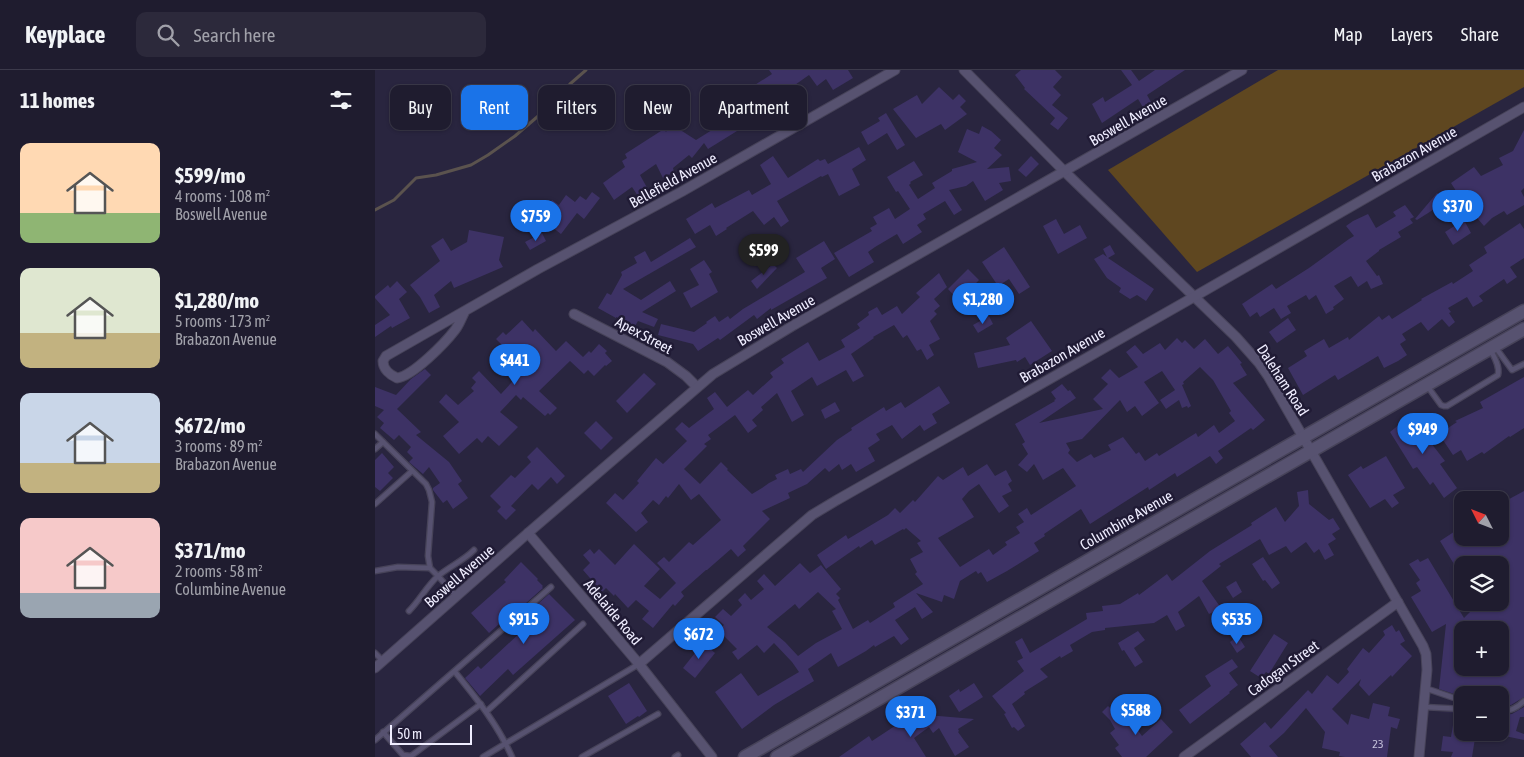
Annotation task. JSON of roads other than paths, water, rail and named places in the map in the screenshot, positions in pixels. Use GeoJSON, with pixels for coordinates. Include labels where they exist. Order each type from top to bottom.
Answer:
{"type":"FeatureCollection","features":[{"type":"Feature","properties":{"kind":"main road","name":"Columbine Avenue"},"geometry":{"type":"LineString","coordinates":[[745,757],[1524,311]]}},
{"type":"Feature","properties":{"kind":"main road"},"geometry":{"type":"LineString","coordinates":[[777,757],[1488,350],[1523,332]]}},
{"type":"Feature","properties":{"kind":"main road"},"geometry":{"type":"LineString","coordinates":[[1472,341],[1488,350]]}},
{"type":"Feature","properties":{"kind":"main road"},"geometry":{"type":"LineString","coordinates":[[1107,550],[1115,564]]}},
{"type":"Feature","properties":{"kind":"main road"},"geometry":{"type":"LineString","coordinates":[[920,658],[928,671]]}},
{"type":"Feature","properties":{"kind":"street","name":"Bellefield Avenue"},"geometry":{"type":"LineString","coordinates":[[464,313],[451,335],[437,350],[410,372],[397,378],[385,368],[383,361],[386,356],[538,269],[681,192],[895,70]]}},
{"type":"Feature","properties":{"kind":"street","name":"Daleham Road"},"geometry":{"type":"LineString","coordinates":[[964,70],[1065,172],[1236,337],[1259,363],[1312,451],[1423,646],[1426,654],[1425,688],[1419,757]]}},
{"type":"Feature","properties":{"kind":"street","name":"Boswell Avenue"},"geometry":{"type":"LineString","coordinates":[[375,668],[713,374],[767,341],[1242,70]]}},
{"type":"Feature","properties":{"kind":"street","name":"Brabazon Avenue"},"geometry":{"type":"LineString","coordinates":[[639,664],[795,528],[812,516],[854,490],[1194,297],[1524,106]]}},
{"type":"Feature","properties":{"kind":"street","name":"Apex Street"},"geometry":{"type":"LineString","coordinates":[[574,314],[667,362],[697,387]]}},
{"type":"Feature","properties":{"kind":"street","name":"Adelaide Road"},"geometry":{"type":"LineString","coordinates":[[528,533],[639,664],[712,757]]}},
{"type":"Feature","properties":{"kind":"street","name":"Cadogan Street"},"geometry":{"type":"LineString","coordinates":[[1184,757],[1399,602]]}},
{"type":"Feature","properties":{"kind":"lane"},"geometry":{"type":"LineString","coordinates":[[1488,350],[1512,370],[1524,364]]}},
{"type":"Feature","properties":{"kind":"lane"},"geometry":{"type":"LineString","coordinates":[[1427,386],[1436,399],[1444,406],[1480,387],[1498,375],[1499,371],[1488,350]]}},
{"type":"Feature","properties":{"kind":"lane"},"geometry":{"type":"LineString","coordinates":[[375,434],[426,484],[431,496],[428,556],[430,568],[457,596]]}},
{"type":"Feature","properties":{"kind":"lane"},"geometry":{"type":"LineString","coordinates":[[375,449],[383,442]]}},
{"type":"Feature","properties":{"kind":"lane"},"geometry":{"type":"LineString","coordinates":[[375,504],[412,471]]}},
{"type":"Feature","properties":{"kind":"lane"},"geometry":{"type":"LineString","coordinates":[[409,611],[438,576],[475,550]]}},
{"type":"Feature","properties":{"kind":"lane"},"geometry":{"type":"LineString","coordinates":[[375,571],[398,567],[430,568]]}},
{"type":"Feature","properties":{"kind":"lane"},"geometry":{"type":"LineString","coordinates":[[375,740],[551,587]]}},
{"type":"Feature","properties":{"kind":"lane"},"geometry":{"type":"LineString","coordinates":[[487,711],[583,624]]}},
{"type":"Feature","properties":{"kind":"lane"},"geometry":{"type":"LineString","coordinates":[[375,653],[383,661]]}},
{"type":"Feature","properties":{"kind":"lane"},"geometry":{"type":"LineString","coordinates":[[483,757],[639,664]]}},
{"type":"Feature","properties":{"kind":"lane"},"geometry":{"type":"LineString","coordinates":[[455,672],[487,711],[512,757]]}},
{"type":"Feature","properties":{"kind":"lane"},"geometry":{"type":"LineString","coordinates":[[1425,688],[1454,698]]}},
{"type":"Feature","properties":{"kind":"lane"},"geometry":{"type":"LineString","coordinates":[[1509,711],[1524,701]]}},
{"type":"Feature","properties":{"kind":"lane"},"geometry":{"type":"LineString","coordinates":[[383,732],[403,755],[411,756],[481,704]]}},
{"type":"Feature","properties":{"kind":"lane"},"geometry":{"type":"LineString","coordinates":[[1423,707],[1454,709]]}},
{"type":"Feature","properties":{"kind":"lane"},"geometry":{"type":"LineString","coordinates":[[582,757],[657,714]]}},
{"type":"Feature","properties":{"kind":"waterway"},"geometry":{"type":"LineString","coordinates":[[375,210],[394,200],[416,178],[436,175],[471,165],[488,155],[515,136],[551,105],[586,70]]}}]}
